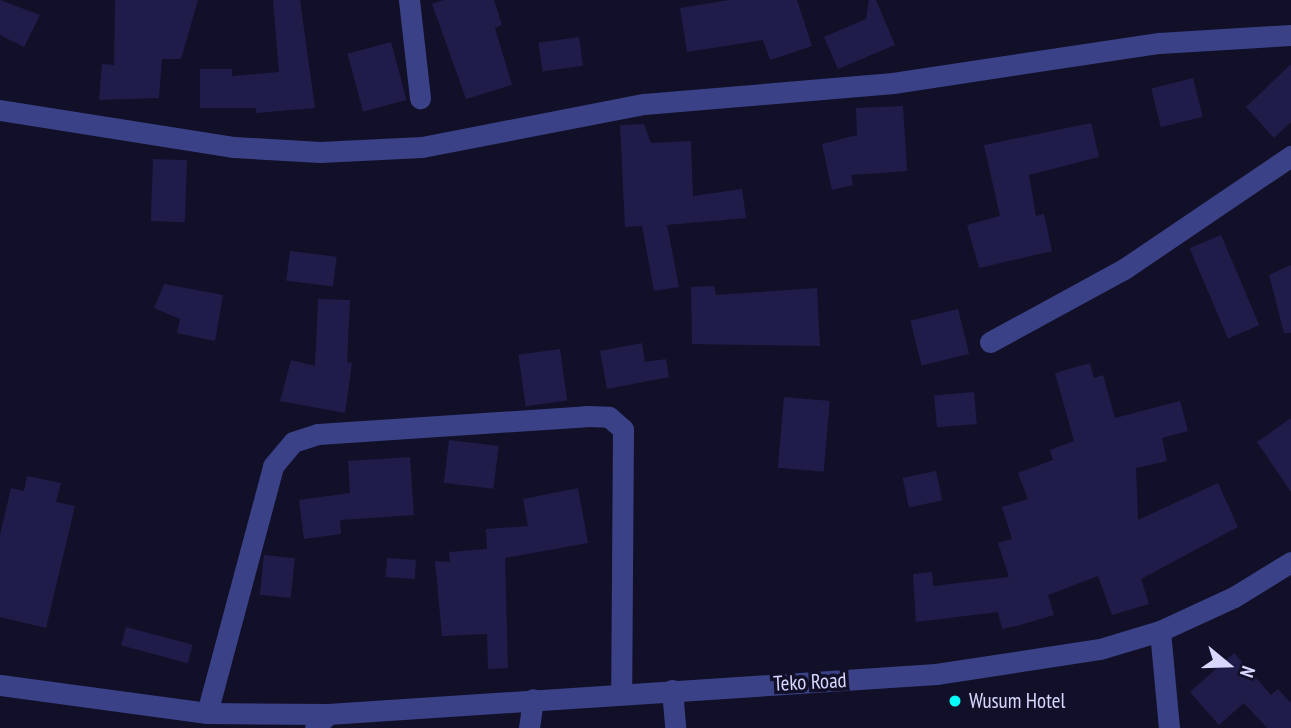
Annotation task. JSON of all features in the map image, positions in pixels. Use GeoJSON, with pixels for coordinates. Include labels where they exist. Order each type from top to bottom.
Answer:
{"type":"FeatureCollection","features":[{"type":"Feature","properties":{"kind":"street"},"geometry":{"type":"LineString","coordinates":[[409,0],[420,98]]}},
{"type":"Feature","properties":{"kind":"street"},"geometry":{"type":"LineString","coordinates":[[0,110],[234,147],[320,152],[422,147],[644,104],[893,83],[1159,43],[1291,35]]}},
{"type":"Feature","properties":{"kind":"street"},"geometry":{"type":"LineString","coordinates":[[990,342],[1124,269],[1291,156]]}},
{"type":"Feature","properties":{"kind":"street"},"geometry":{"type":"LineString","coordinates":[[207,713],[266,489],[274,466],[293,442],[318,434],[586,416],[609,417],[623,429],[621,693]]}},
{"type":"Feature","properties":{"kind":"street","name":"Teko Road"},"geometry":{"type":"LineString","coordinates":[[0,685],[207,713],[322,721],[533,699],[936,674],[1100,649],[1160,631],[1234,597],[1291,562]]}},
{"type":"Feature","properties":{"kind":"street"},"geometry":{"type":"LineString","coordinates":[[1160,631],[1169,728]]}},
{"type":"Feature","properties":{"kind":"street"},"geometry":{"type":"LineString","coordinates":[[672,690],[675,728]]}},
{"type":"Feature","properties":{"kind":"street"},"geometry":{"type":"LineString","coordinates":[[529,728],[533,699]]}},
{"type":"Feature","properties":{"kind":"building"},"geometry":{"type":"Polygon","coordinates":[[[0,0],[40,15],[24,47],[0,35],[0,0]]]}},
{"type":"Feature","properties":{"kind":"building"},"geometry":{"type":"Polygon","coordinates":[[[115,0],[198,0],[181,59],[162,59],[159,98],[99,100],[102,64],[114,65],[115,0]]]}},
{"type":"Feature","properties":{"kind":"building"},"geometry":{"type":"Polygon","coordinates":[[[273,0],[300,0],[315,108],[256,113],[256,108],[200,108],[200,69],[232,69],[232,76],[279,72],[273,0]]]}},
{"type":"Feature","properties":{"kind":"building"},"geometry":{"type":"Polygon","coordinates":[[[444,0],[494,0],[502,25],[495,28],[512,85],[466,99],[432,4],[444,0]]]}},
{"type":"Feature","properties":{"kind":"building"},"geometry":{"type":"Polygon","coordinates":[[[729,0],[797,0],[812,46],[770,60],[763,40],[687,52],[680,8],[729,0]]]}},
{"type":"Feature","properties":{"kind":"building"},"geometry":{"type":"Polygon","coordinates":[[[869,0],[876,0],[895,45],[838,69],[824,37],[866,19],[869,0]]]}},
{"type":"Feature","properties":{"kind":"building"},"geometry":{"type":"Polygon","coordinates":[[[579,37],[583,66],[542,71],[538,43],[579,37]]]}},
{"type":"Feature","properties":{"kind":"building"},"geometry":{"type":"Polygon","coordinates":[[[391,42],[407,100],[363,112],[348,54],[391,42]]]}},
{"type":"Feature","properties":{"kind":"building"},"geometry":{"type":"Polygon","coordinates":[[[1291,64],[1291,122],[1274,138],[1246,107],[1291,64]]]}},
{"type":"Feature","properties":{"kind":"building"},"geometry":{"type":"Polygon","coordinates":[[[1193,78],[1203,117],[1161,127],[1151,88],[1193,78]]]}},
{"type":"Feature","properties":{"kind":"building"},"geometry":{"type":"Polygon","coordinates":[[[903,106],[907,171],[851,175],[853,185],[832,190],[822,144],[857,135],[856,108],[903,106]]]}},
{"type":"Feature","properties":{"kind":"building"},"geometry":{"type":"Polygon","coordinates":[[[1091,123],[1099,157],[1029,175],[1036,216],[1044,214],[1052,251],[979,268],[967,225],[1000,216],[984,145],[1091,123]]]}},
{"type":"Feature","properties":{"kind":"building"},"geometry":{"type":"Polygon","coordinates":[[[644,124],[651,143],[691,141],[693,196],[742,189],[746,218],[667,225],[679,287],[654,291],[642,226],[625,227],[620,125],[644,124]]]}},
{"type":"Feature","properties":{"kind":"building"},"geometry":{"type":"Polygon","coordinates":[[[153,159],[187,160],[185,222],[151,221],[153,159]]]}},
{"type":"Feature","properties":{"kind":"building"},"geometry":{"type":"Polygon","coordinates":[[[1221,235],[1259,325],[1228,338],[1190,248],[1221,235]]]}},
{"type":"Feature","properties":{"kind":"building"},"geometry":{"type":"Polygon","coordinates":[[[290,251],[337,257],[333,287],[286,281],[290,251]]]}},
{"type":"Feature","properties":{"kind":"building"},"geometry":{"type":"Polygon","coordinates":[[[1291,265],[1291,333],[1284,333],[1269,275],[1291,265]]]}},
{"type":"Feature","properties":{"kind":"building"},"geometry":{"type":"Polygon","coordinates":[[[164,284],[223,295],[215,341],[177,333],[180,319],[154,308],[164,284]]]}},
{"type":"Feature","properties":{"kind":"building"},"geometry":{"type":"Polygon","coordinates":[[[714,286],[716,295],[817,288],[820,346],[692,344],[691,287],[714,286]]]}},
{"type":"Feature","properties":{"kind":"building"},"geometry":{"type":"Polygon","coordinates":[[[318,299],[350,300],[347,362],[352,363],[345,413],[280,401],[291,360],[315,366],[318,299]]]}},
{"type":"Feature","properties":{"kind":"building"},"geometry":{"type":"Polygon","coordinates":[[[958,309],[969,354],[922,365],[910,321],[958,309]]]}},
{"type":"Feature","properties":{"kind":"building"},"geometry":{"type":"Polygon","coordinates":[[[642,343],[645,362],[666,359],[669,377],[607,389],[600,351],[642,343]]]}},
{"type":"Feature","properties":{"kind":"building"},"geometry":{"type":"Polygon","coordinates":[[[560,349],[567,400],[526,406],[518,355],[560,349]]]}},
{"type":"Feature","properties":{"kind":"building"},"geometry":{"type":"Polygon","coordinates":[[[1090,363],[1094,378],[1103,375],[1115,418],[1180,401],[1188,431],[1162,438],[1167,461],[1136,468],[1138,520],[1218,483],[1238,527],[1141,579],[1149,604],[1112,615],[1098,576],[1048,595],[1054,615],[1020,625],[1002,629],[998,612],[916,622],[913,574],[932,572],[933,586],[1009,577],[998,543],[1012,539],[1002,507],[1028,499],[1018,473],[1053,460],[1050,450],[1074,441],[1055,373],[1090,363]]]}},
{"type":"Feature","properties":{"kind":"building"},"geometry":{"type":"Polygon","coordinates":[[[974,392],[977,424],[937,427],[934,395],[974,392]]]}},
{"type":"Feature","properties":{"kind":"building"},"geometry":{"type":"Polygon","coordinates":[[[784,397],[830,401],[824,472],[778,468],[784,397]]]}},
{"type":"Feature","properties":{"kind":"building"},"geometry":{"type":"Polygon","coordinates":[[[1291,418],[1291,492],[1257,442],[1291,418]]]}},
{"type":"Feature","properties":{"kind":"building"},"geometry":{"type":"Polygon","coordinates":[[[449,440],[499,446],[493,489],[444,483],[449,440]]]}},
{"type":"Feature","properties":{"kind":"building"},"geometry":{"type":"Polygon","coordinates":[[[410,457],[414,515],[340,520],[341,534],[304,539],[299,500],[350,493],[348,461],[410,457]]]}},
{"type":"Feature","properties":{"kind":"building"},"geometry":{"type":"Polygon","coordinates":[[[936,471],[942,500],[909,507],[903,478],[936,471]]]}},
{"type":"Feature","properties":{"kind":"building"},"geometry":{"type":"Polygon","coordinates":[[[27,476],[61,483],[56,502],[75,506],[46,628],[0,617],[0,535],[11,488],[24,491],[27,476]]]}},
{"type":"Feature","properties":{"kind":"building"},"geometry":{"type":"Polygon","coordinates":[[[578,488],[588,543],[505,558],[508,668],[488,669],[487,634],[442,636],[435,561],[450,562],[449,552],[487,549],[486,529],[528,526],[523,499],[578,488]]]}},
{"type":"Feature","properties":{"kind":"building"},"geometry":{"type":"Polygon","coordinates":[[[264,555],[295,558],[291,598],[260,595],[264,555]]]}},
{"type":"Feature","properties":{"kind":"building"},"geometry":{"type":"Polygon","coordinates":[[[387,558],[416,560],[415,579],[386,577],[387,558]]]}},
{"type":"Feature","properties":{"kind":"building"},"geometry":{"type":"Polygon","coordinates":[[[126,627],[193,645],[188,663],[121,645],[126,627]]]}},
{"type":"Feature","properties":{"kind":"building"},"geometry":{"type":"Polygon","coordinates":[[[1234,653],[1271,695],[1278,689],[1291,703],[1291,728],[1267,728],[1244,703],[1219,725],[1190,692],[1234,653]]]}},
{"type":"Feature","properties":{"kind":"place","name":"Wusum Hotel"},"geometry":{"type":"Point","coordinates":[955,701]}}]}
